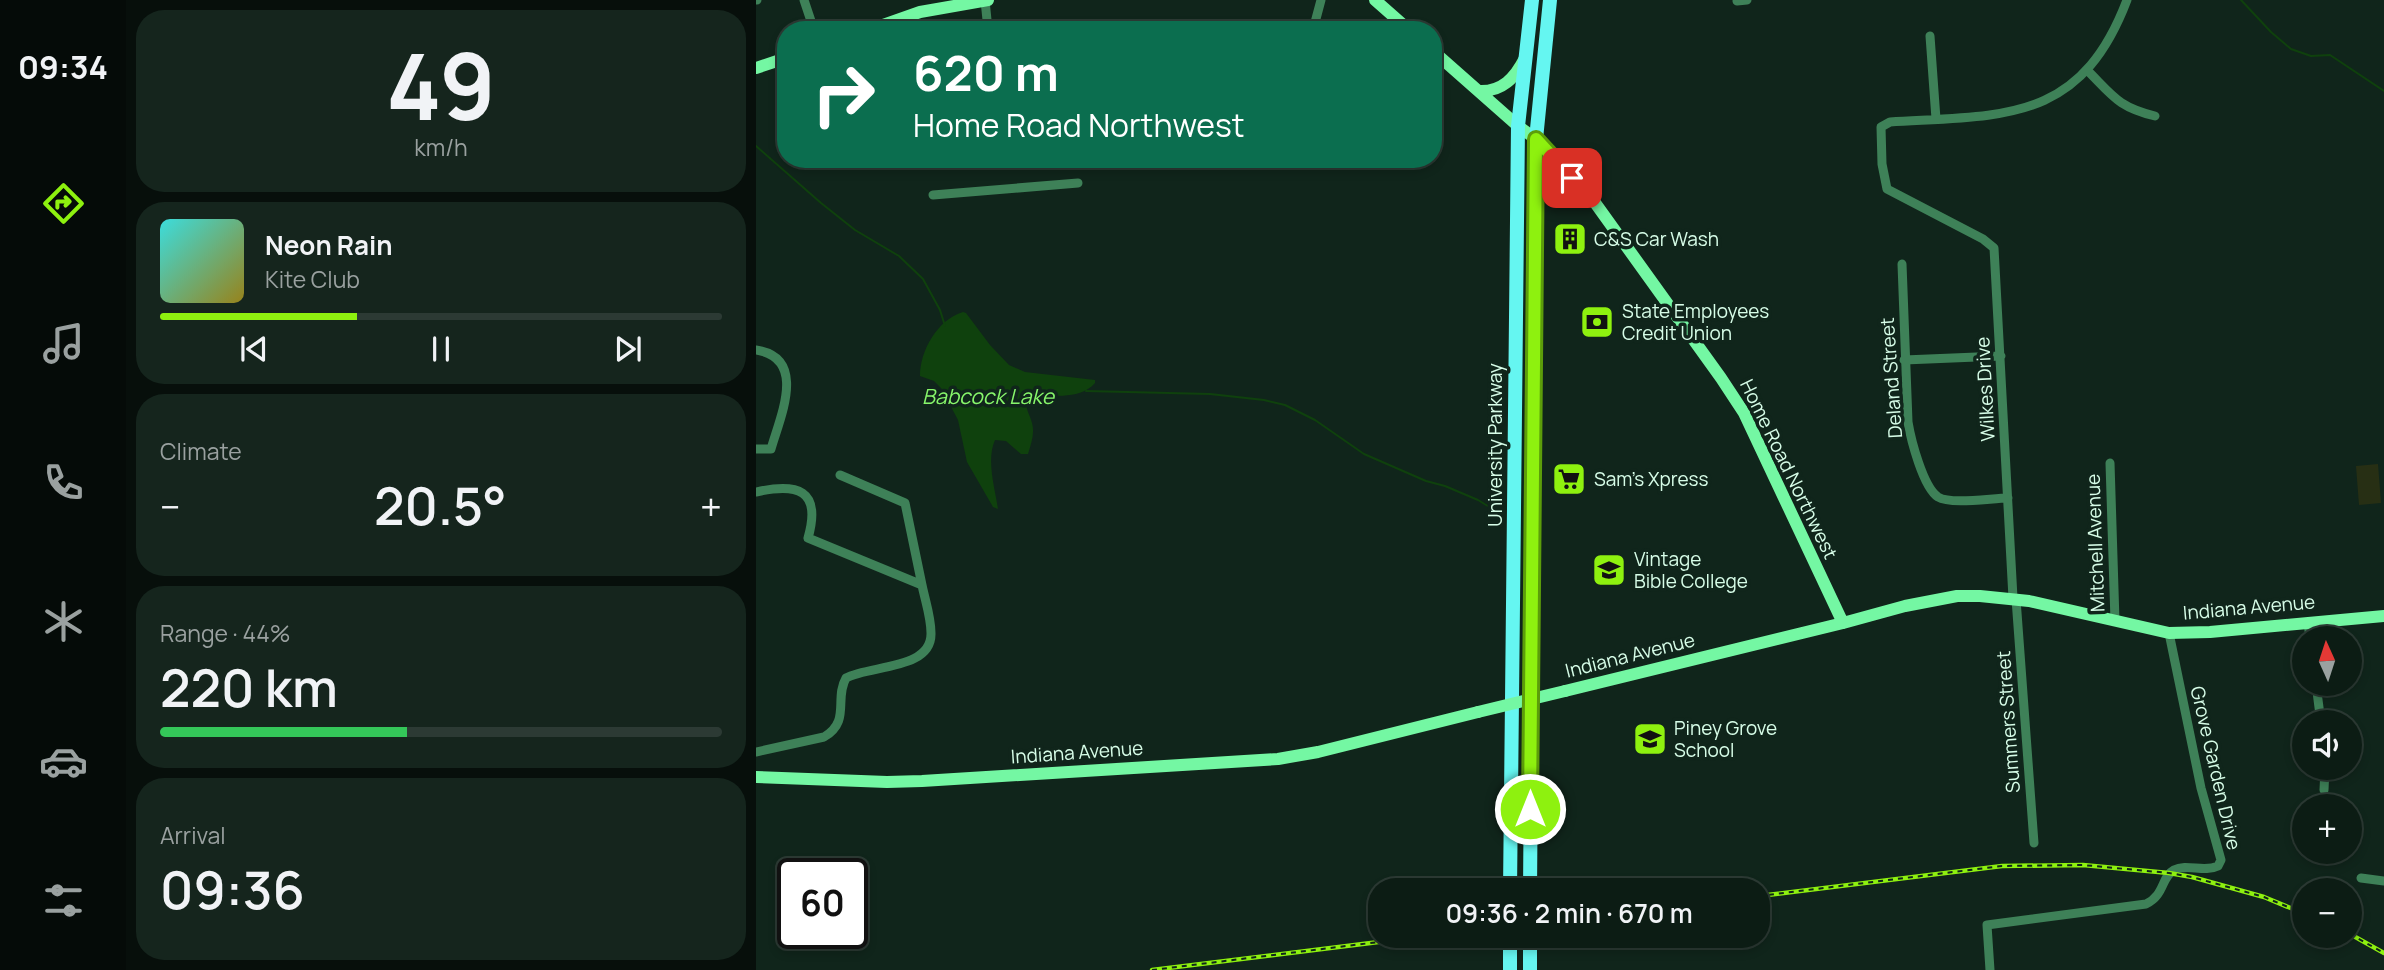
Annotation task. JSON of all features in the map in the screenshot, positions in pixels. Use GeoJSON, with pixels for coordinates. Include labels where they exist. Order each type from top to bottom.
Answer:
{"type":"FeatureCollection","features":[{"type":"Feature","properties":{"kind":"main road"},"geometry":{"type":"LineString","coordinates":[[894,21],[920,12],[986,0]]}},
{"type":"Feature","properties":{"kind":"main road"},"geometry":{"type":"LineString","coordinates":[[1375,0],[1399,21]]}},
{"type":"Feature","properties":{"kind":"main road","name":"University Parkway"},"geometry":{"type":"LineString","coordinates":[[1510,878],[1518,126],[1532,0]]}},
{"type":"Feature","properties":{"kind":"main road","name":"University Parkway"},"geometry":{"type":"LineString","coordinates":[[1530,878],[1536,139],[1550,0]]}},
{"type":"Feature","properties":{"kind":"main road"},"geometry":{"type":"LineString","coordinates":[[1479,91],[1501,88],[1518,71],[1525,58]]}},
{"type":"Feature","properties":{"kind":"main road","name":"Home Road Northwest"},"geometry":{"type":"LineString","coordinates":[[1442,59],[1536,139],[1588,193],[1721,378],[1744,413],[1843,623]]}},
{"type":"Feature","properties":{"kind":"main road"},"geometry":{"type":"LineString","coordinates":[[756,68],[777,61]]}},
{"type":"Feature","properties":{"kind":"main road","name":"Indiana Avenue"},"geometry":{"type":"LineString","coordinates":[[756,777],[913,782],[1278,759],[1318,752],[1943,598],[1980,596],[2014,599],[2169,633],[2210,632],[2384,616]]}},
{"type":"Feature","properties":{"kind":"main road"},"geometry":{"type":"LineString","coordinates":[[1510,948],[1510,970]]}},
{"type":"Feature","properties":{"kind":"main road"},"geometry":{"type":"LineString","coordinates":[[1530,948],[1530,970]]}},
{"type":"Feature","properties":{"kind":"street"},"geometry":{"type":"LineString","coordinates":[[804,0],[811,21]]}},
{"type":"Feature","properties":{"kind":"street"},"geometry":{"type":"LineString","coordinates":[[986,0],[987,21]]}},
{"type":"Feature","properties":{"kind":"street"},"geometry":{"type":"LineString","coordinates":[[1315,21],[1321,0]]}},
{"type":"Feature","properties":{"kind":"street"},"geometry":{"type":"LineString","coordinates":[[1930,36],[1936,119],[2017,111],[2036,105],[2072,84],[2087,70],[2117,27],[2127,0]]}},
{"type":"Feature","properties":{"kind":"street"},"geometry":{"type":"LineString","coordinates":[[2087,70],[2117,101],[2130,110],[2155,116]]}},
{"type":"Feature","properties":{"kind":"street","name":"Wilkes Drive"},"geometry":{"type":"LineString","coordinates":[[1936,119],[1890,121],[1881,127],[1882,164],[1887,189],[1983,239],[1994,248],[2014,599]]}},
{"type":"Feature","properties":{"kind":"street"},"geometry":{"type":"LineString","coordinates":[[933,195],[1078,183]]}},
{"type":"Feature","properties":{"kind":"street","name":"Deland Street"},"geometry":{"type":"LineString","coordinates":[[1902,264],[1908,422],[1912,442],[1930,490],[1940,498],[1958,500],[2008,498]]}},
{"type":"Feature","properties":{"kind":"street"},"geometry":{"type":"LineString","coordinates":[[756,350],[764,351],[779,360],[788,378],[787,393],[771,449],[756,449]]}},
{"type":"Feature","properties":{"kind":"street"},"geometry":{"type":"LineString","coordinates":[[1904,360],[2001,356]]}},
{"type":"Feature","properties":{"kind":"street","name":"Mitchell Avenue"},"geometry":{"type":"LineString","coordinates":[[2110,463],[2115,621]]}},
{"type":"Feature","properties":{"kind":"street"},"geometry":{"type":"LineString","coordinates":[[756,752],[824,737],[838,723],[846,678],[910,661],[924,653],[930,641],[931,630],[905,503],[840,475]]}},
{"type":"Feature","properties":{"kind":"street"},"geometry":{"type":"LineString","coordinates":[[756,492],[782,487],[797,490],[811,506],[813,521],[808,538],[922,585]]}},
{"type":"Feature","properties":{"kind":"street","name":"Summers Street"},"geometry":{"type":"LineString","coordinates":[[2014,599],[2035,843]]}},
{"type":"Feature","properties":{"kind":"street"},"geometry":{"type":"LineString","coordinates":[[2308,622],[2308,626]]}},
{"type":"Feature","properties":{"kind":"street","name":"Grove Garden Drive"},"geometry":{"type":"LineString","coordinates":[[1990,970],[1987,925],[2146,904],[2156,900],[2169,873],[2178,868],[2210,870],[2218,866],[2221,860],[2201,788],[2169,633]]}},
{"type":"Feature","properties":{"kind":"street"},"geometry":{"type":"LineString","coordinates":[[2324,780],[2324,790]]}},
{"type":"Feature","properties":{"kind":"street"},"geometry":{"type":"LineString","coordinates":[[2362,878],[2384,881]]}},
{"type":"Feature","properties":{"kind":"shaded area"},"geometry":{"type":"Polygon","coordinates":[[[2378,464],[2381,503],[2359,505],[2356,466],[2378,464]]]}},
{"type":"Feature","properties":{"kind":"water","name":"Babcock Lake"},"geometry":{"type":"Polygon","coordinates":[[[963,312],[1009,365],[1025,372],[1095,380],[1095,383],[1080,393],[1027,400],[1033,431],[1028,454],[1021,454],[1006,441],[995,440],[991,465],[998,509],[993,507],[967,462],[958,420],[941,388],[934,381],[920,376],[923,357],[938,329],[963,312]]]}},
{"type":"Feature","properties":{"kind":"waterway"},"geometry":{"type":"LineString","coordinates":[[2241,0],[2291,49],[2311,56],[2330,55],[2384,91]]}},
{"type":"Feature","properties":{"kind":"waterway"},"geometry":{"type":"LineString","coordinates":[[756,146],[777,164]]}},
{"type":"Feature","properties":{"kind":"waterway"},"geometry":{"type":"LineString","coordinates":[[781,168],[855,230],[899,256],[923,279],[940,310],[945,326]]}},
{"type":"Feature","properties":{"kind":"waterway"},"geometry":{"type":"LineString","coordinates":[[1086,391],[1210,394],[1285,405],[1315,420],[1364,454],[1478,500],[1491,508]]}},
{"type":"Feature","properties":{"kind":"railway"},"geometry":{"type":"LineString","coordinates":[[1770,895],[2002,866],[2083,865],[2192,877],[2264,897],[2292,909]]}},
{"type":"Feature","properties":{"kind":"railway"},"geometry":{"type":"LineString","coordinates":[[2362,941],[2384,953]]}},
{"type":"Feature","properties":{"kind":"railway"},"geometry":{"type":"LineString","coordinates":[[1152,970],[1368,943]]}},
{"type":"Feature","properties":{"kind":"place","name":"C&S Car Wash"},"geometry":{"type":"Point","coordinates":[1570,239]}},
{"type":"Feature","properties":{"kind":"place","name":"State Employees Credit Union"},"geometry":{"type":"Point","coordinates":[1597,322]}},
{"type":"Feature","properties":{"kind":"place","name":"Sam's Xpress"},"geometry":{"type":"Point","coordinates":[1569,479]}},
{"type":"Feature","properties":{"kind":"place","name":"Vintage Bible College"},"geometry":{"type":"Point","coordinates":[1609,570]}},
{"type":"Feature","properties":{"kind":"place","name":"Piney Grove School"},"geometry":{"type":"Point","coordinates":[1650,739]}},
{"type":"Feature","properties":{"kind":"route"},"geometry":{"type":"LineString","coordinates":[[1530,809],[1536,139],[1572,178]]}}]}
